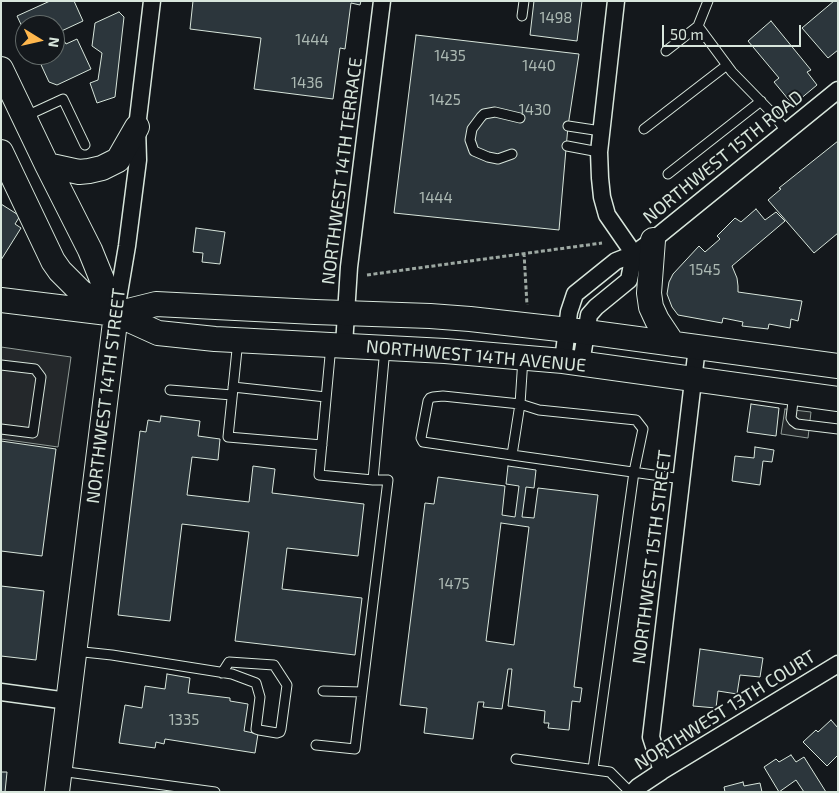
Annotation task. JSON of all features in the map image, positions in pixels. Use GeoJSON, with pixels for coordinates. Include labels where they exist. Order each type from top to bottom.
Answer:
{"type":"FeatureCollection","features":[{"type":"Feature","properties":{"kind":"street","name":"NORTHWEST 14TH STREET"},"geometry":{"type":"LineString","coordinates":[[58,781],[116,314],[128,246],[138,160],[137,127],[152,1]]}},
{"type":"Feature","properties":{"kind":"street","name":"NORTHWEST 14TH TERRACE"},"geometry":{"type":"LineString","coordinates":[[337,345],[346,313],[349,267],[382,1]]}},
{"type":"Feature","properties":{"kind":"street"},"geometry":{"type":"LineString","coordinates":[[616,1],[599,152],[600,178],[607,216],[634,254]]}},
{"type":"Feature","properties":{"kind":"street"},"geometry":{"type":"LineString","coordinates":[[1,69],[90,250],[116,314]]}},
{"type":"Feature","properties":{"kind":"street","name":"NORTHWEST 15TH ROAD"},"geometry":{"type":"LineString","coordinates":[[572,362],[576,331],[569,312],[575,294],[616,260],[634,254],[653,240],[838,90]]}},
{"type":"Feature","properties":{"kind":"street"},"geometry":{"type":"LineString","coordinates":[[47,165],[79,172],[102,168],[118,160],[137,127]]}},
{"type":"Feature","properties":{"kind":"street"},"geometry":{"type":"LineString","coordinates":[[4,165],[53,261],[60,271],[81,292],[116,314]]}},
{"type":"Feature","properties":{"kind":"street"},"geometry":{"type":"LineString","coordinates":[[653,240],[649,293],[651,307],[673,344]]}},
{"type":"Feature","properties":{"kind":"street","name":"NORTHWEST 15TH ROAD"},"geometry":{"type":"LineString","coordinates":[[576,331],[596,307],[629,280],[634,254]]}},
{"type":"Feature","properties":{"kind":"street","name":"NORTHWEST 14TH AVENUE"},"geometry":{"type":"LineString","coordinates":[[1,300],[116,314],[158,333],[238,340],[522,357],[838,398]]}},
{"type":"Feature","properties":{"kind":"street","name":"NORTHWEST 14TH AVENUE"},"geometry":{"type":"LineString","coordinates":[[116,314],[156,304],[446,317],[576,331],[838,366]]}},
{"type":"Feature","properties":{"kind":"street","name":"NORTHWEST 15TH STREET"},"geometry":{"type":"LineString","coordinates":[[662,771],[651,737],[697,347]]}},
{"type":"Feature","properties":{"kind":"street","name":"NORTHWEST 13TH COURT"},"geometry":{"type":"LineString","coordinates":[[632,792],[662,771],[838,664]]}},
{"type":"Feature","properties":{"kind":"street"},"geometry":{"type":"LineString","coordinates":[[1,692],[68,701]]}},
{"type":"Feature","properties":{"kind":"lane"},"geometry":{"type":"LineString","coordinates":[[522,16],[524,1]]}},
{"type":"Feature","properties":{"kind":"lane"},"geometry":{"type":"LineString","coordinates":[[666,51],[698,26],[708,1]]}},
{"type":"Feature","properties":{"kind":"lane"},"geometry":{"type":"LineString","coordinates":[[698,26],[727,65],[773,114],[786,131]]}},
{"type":"Feature","properties":{"kind":"lane"},"geometry":{"type":"LineString","coordinates":[[644,129],[727,65]]}},
{"type":"Feature","properties":{"kind":"lane"},"geometry":{"type":"LineString","coordinates":[[24,117],[63,99],[85,145]]}},
{"type":"Feature","properties":{"kind":"lane"},"geometry":{"type":"LineString","coordinates":[[668,174],[761,101]]}},
{"type":"Feature","properties":{"kind":"lane"},"geometry":{"type":"LineString","coordinates":[[512,154],[498,158],[488,157],[474,151],[470,140],[472,129],[484,114],[495,112],[520,118]]}},
{"type":"Feature","properties":{"kind":"lane"},"geometry":{"type":"LineString","coordinates":[[568,126],[601,131]]}},
{"type":"Feature","properties":{"kind":"lane"},"geometry":{"type":"LineString","coordinates":[[567,146],[599,152]]}},
{"type":"Feature","properties":{"kind":"lane"},"geometry":{"type":"LineString","coordinates":[[238,340],[228,437],[322,445]]}},
{"type":"Feature","properties":{"kind":"lane"},"geometry":{"type":"LineString","coordinates":[[316,745],[354,749],[388,480],[319,475],[326,396],[337,345]]}},
{"type":"Feature","properties":{"kind":"lane"},"geometry":{"type":"LineString","coordinates":[[373,480],[385,348]]}},
{"type":"Feature","properties":{"kind":"lane"},"geometry":{"type":"LineString","coordinates":[[512,455],[520,404],[522,357]]}},
{"type":"Feature","properties":{"kind":"lane"},"geometry":{"type":"LineString","coordinates":[[1,365],[36,369],[41,376],[33,433],[1,429]]}},
{"type":"Feature","properties":{"kind":"lane"},"geometry":{"type":"LineString","coordinates":[[170,390],[326,396]]}},
{"type":"Feature","properties":{"kind":"lane"},"geometry":{"type":"LineString","coordinates":[[794,392],[791,418],[797,424],[838,429]]}},
{"type":"Feature","properties":{"kind":"lane"},"geometry":{"type":"LineString","coordinates":[[593,769],[634,472],[644,429],[636,420],[538,410],[520,404],[443,396],[430,398],[428,401],[423,442],[512,455],[634,472],[682,479]]}},
{"type":"Feature","properties":{"kind":"lane"},"geometry":{"type":"LineString","coordinates":[[74,651],[112,656],[222,673],[232,674],[256,683],[260,696],[256,729],[280,732],[282,729],[287,685],[274,665],[230,662],[222,673]]}},
{"type":"Feature","properties":{"kind":"lane"},"geometry":{"type":"LineString","coordinates":[[323,690],[362,692]]}},
{"type":"Feature","properties":{"kind":"lane"},"geometry":{"type":"LineString","coordinates":[[516,759],[610,772],[632,792]]}},
{"type":"Feature","properties":{"kind":"lane"},"geometry":{"type":"LineString","coordinates":[[58,781],[214,792]]}},
{"type":"Feature","properties":{"kind":"path"},"geometry":{"type":"LineString","coordinates":[[367,274],[602,242]]}},
{"type":"Feature","properties":{"kind":"path"},"geometry":{"type":"LineString","coordinates":[[524,253],[527,310]]}},
{"type":"Feature","properties":{"kind":"shaded area"},"geometry":{"type":"Polygon","coordinates":[[[1,347],[71,357],[58,447],[1,439],[1,347]]]}},
{"type":"Feature","properties":{"kind":"shaded area"},"geometry":{"type":"Polygon","coordinates":[[[785,409],[811,412],[808,438],[781,434],[785,409]]]}},
{"type":"Feature","properties":{"kind":"building"},"geometry":{"type":"Polygon","coordinates":[[[50,1],[74,1],[83,21],[65,29],[65,15],[19,15],[50,1]]]}},
{"type":"Feature","properties":{"kind":"building"},"geometry":{"type":"Polygon","coordinates":[[[193,1],[361,1],[360,5],[351,3],[345,49],[340,48],[333,99],[254,89],[261,38],[190,29],[193,1]]]}},
{"type":"Feature","properties":{"kind":"building"},"geometry":{"type":"Polygon","coordinates":[[[534,1],[582,1],[577,41],[530,35],[534,1]]]}},
{"type":"Feature","properties":{"kind":"building"},"geometry":{"type":"Polygon","coordinates":[[[834,1],[838,1],[838,50],[828,58],[802,28],[834,1]]]}},
{"type":"Feature","properties":{"kind":"building"},"geometry":{"type":"Polygon","coordinates":[[[119,12],[124,17],[115,97],[97,103],[90,83],[98,80],[102,53],[92,46],[95,23],[119,12]]]}},
{"type":"Feature","properties":{"kind":"building"},"geometry":{"type":"Polygon","coordinates":[[[771,21],[811,70],[807,72],[817,85],[793,105],[774,82],[779,78],[748,41],[771,21]]]}},
{"type":"Feature","properties":{"kind":"building"},"geometry":{"type":"Polygon","coordinates":[[[416,35],[579,54],[568,126],[559,230],[394,213],[416,35]]]}},
{"type":"Feature","properties":{"kind":"building"},"geometry":{"type":"Polygon","coordinates":[[[77,39],[91,69],[57,85],[49,82],[41,65],[65,65],[65,42],[66,44],[77,39]]]}},
{"type":"Feature","properties":{"kind":"building"},"geometry":{"type":"Polygon","coordinates":[[[838,141],[838,233],[814,253],[768,200],[781,189],[779,188],[838,141]]]}},
{"type":"Feature","properties":{"kind":"building"},"geometry":{"type":"Polygon","coordinates":[[[1,204],[20,216],[15,224],[21,228],[1,260],[1,204]]]}},
{"type":"Feature","properties":{"kind":"building"},"geometry":{"type":"Polygon","coordinates":[[[756,209],[765,220],[776,212],[785,221],[732,266],[737,278],[738,292],[802,301],[798,321],[791,319],[790,328],[769,324],[768,329],[742,326],[743,322],[723,318],[722,323],[678,315],[672,307],[667,294],[669,282],[673,274],[699,246],[705,252],[720,239],[717,236],[735,218],[741,222],[756,209]]]}},
{"type":"Feature","properties":{"kind":"building"},"geometry":{"type":"Polygon","coordinates":[[[196,228],[225,232],[220,264],[202,262],[203,253],[193,252],[196,228]]]}},
{"type":"Feature","properties":{"kind":"building"},"geometry":{"type":"Polygon","coordinates":[[[751,404],[779,408],[776,436],[747,432],[751,404]]]}},
{"type":"Feature","properties":{"kind":"building"},"geometry":{"type":"Polygon","coordinates":[[[161,416],[200,421],[198,436],[220,439],[218,460],[192,457],[187,495],[249,502],[253,466],[275,469],[272,493],[364,504],[358,556],[287,548],[282,589],[362,598],[355,655],[235,641],[249,532],[182,524],[170,621],[118,615],[140,431],[146,432],[148,420],[160,422],[161,416]]]}},
{"type":"Feature","properties":{"kind":"building"},"geometry":{"type":"Polygon","coordinates":[[[1,441],[56,449],[42,556],[1,551],[1,441]]]}},
{"type":"Feature","properties":{"kind":"building"},"geometry":{"type":"Polygon","coordinates":[[[755,447],[774,450],[772,462],[763,461],[760,485],[732,481],[735,456],[754,458],[755,447]]]}},
{"type":"Feature","properties":{"kind":"building"},"geometry":{"type":"Polygon","coordinates":[[[508,466],[536,470],[534,488],[526,487],[522,517],[534,518],[538,488],[598,495],[574,687],[582,688],[580,702],[572,701],[569,730],[548,728],[549,723],[544,723],[545,711],[508,706],[512,669],[508,669],[502,709],[483,707],[484,702],[478,702],[473,739],[424,733],[427,708],[400,705],[425,503],[434,504],[438,477],[505,486],[502,515],[515,517],[519,486],[506,484],[508,466]],[[501,523],[486,641],[514,645],[529,527],[501,523]]]}},
{"type":"Feature","properties":{"kind":"building"},"geometry":{"type":"Polygon","coordinates":[[[1,586],[44,591],[36,660],[1,656],[1,586]]]}},
{"type":"Feature","properties":{"kind":"building"},"geometry":{"type":"Polygon","coordinates":[[[700,649],[763,658],[760,677],[740,675],[737,694],[718,691],[716,708],[693,706],[700,649]]]}},
{"type":"Feature","properties":{"kind":"building"},"geometry":{"type":"Polygon","coordinates":[[[167,674],[190,678],[188,693],[230,698],[230,701],[248,704],[244,731],[258,734],[255,753],[165,739],[164,744],[156,742],[155,748],[119,743],[125,705],[142,708],[145,686],[165,689],[167,674]]]}},
{"type":"Feature","properties":{"kind":"building"},"geometry":{"type":"Polygon","coordinates":[[[831,720],[838,728],[838,755],[827,766],[803,742],[831,720]]]}},
{"type":"Feature","properties":{"kind":"building"},"geometry":{"type":"Polygon","coordinates":[[[791,755],[796,762],[804,757],[826,792],[804,792],[796,780],[779,792],[764,767],[776,759],[779,762],[791,755]]]}},
{"type":"Feature","properties":{"kind":"building"},"geometry":{"type":"Polygon","coordinates":[[[1,772],[7,772],[5,792],[1,792],[1,772]]]}},
{"type":"Feature","properties":{"kind":"building"},"geometry":{"type":"Polygon","coordinates":[[[743,782],[744,786],[760,783],[762,792],[725,792],[724,787],[743,782]]]}}]}
